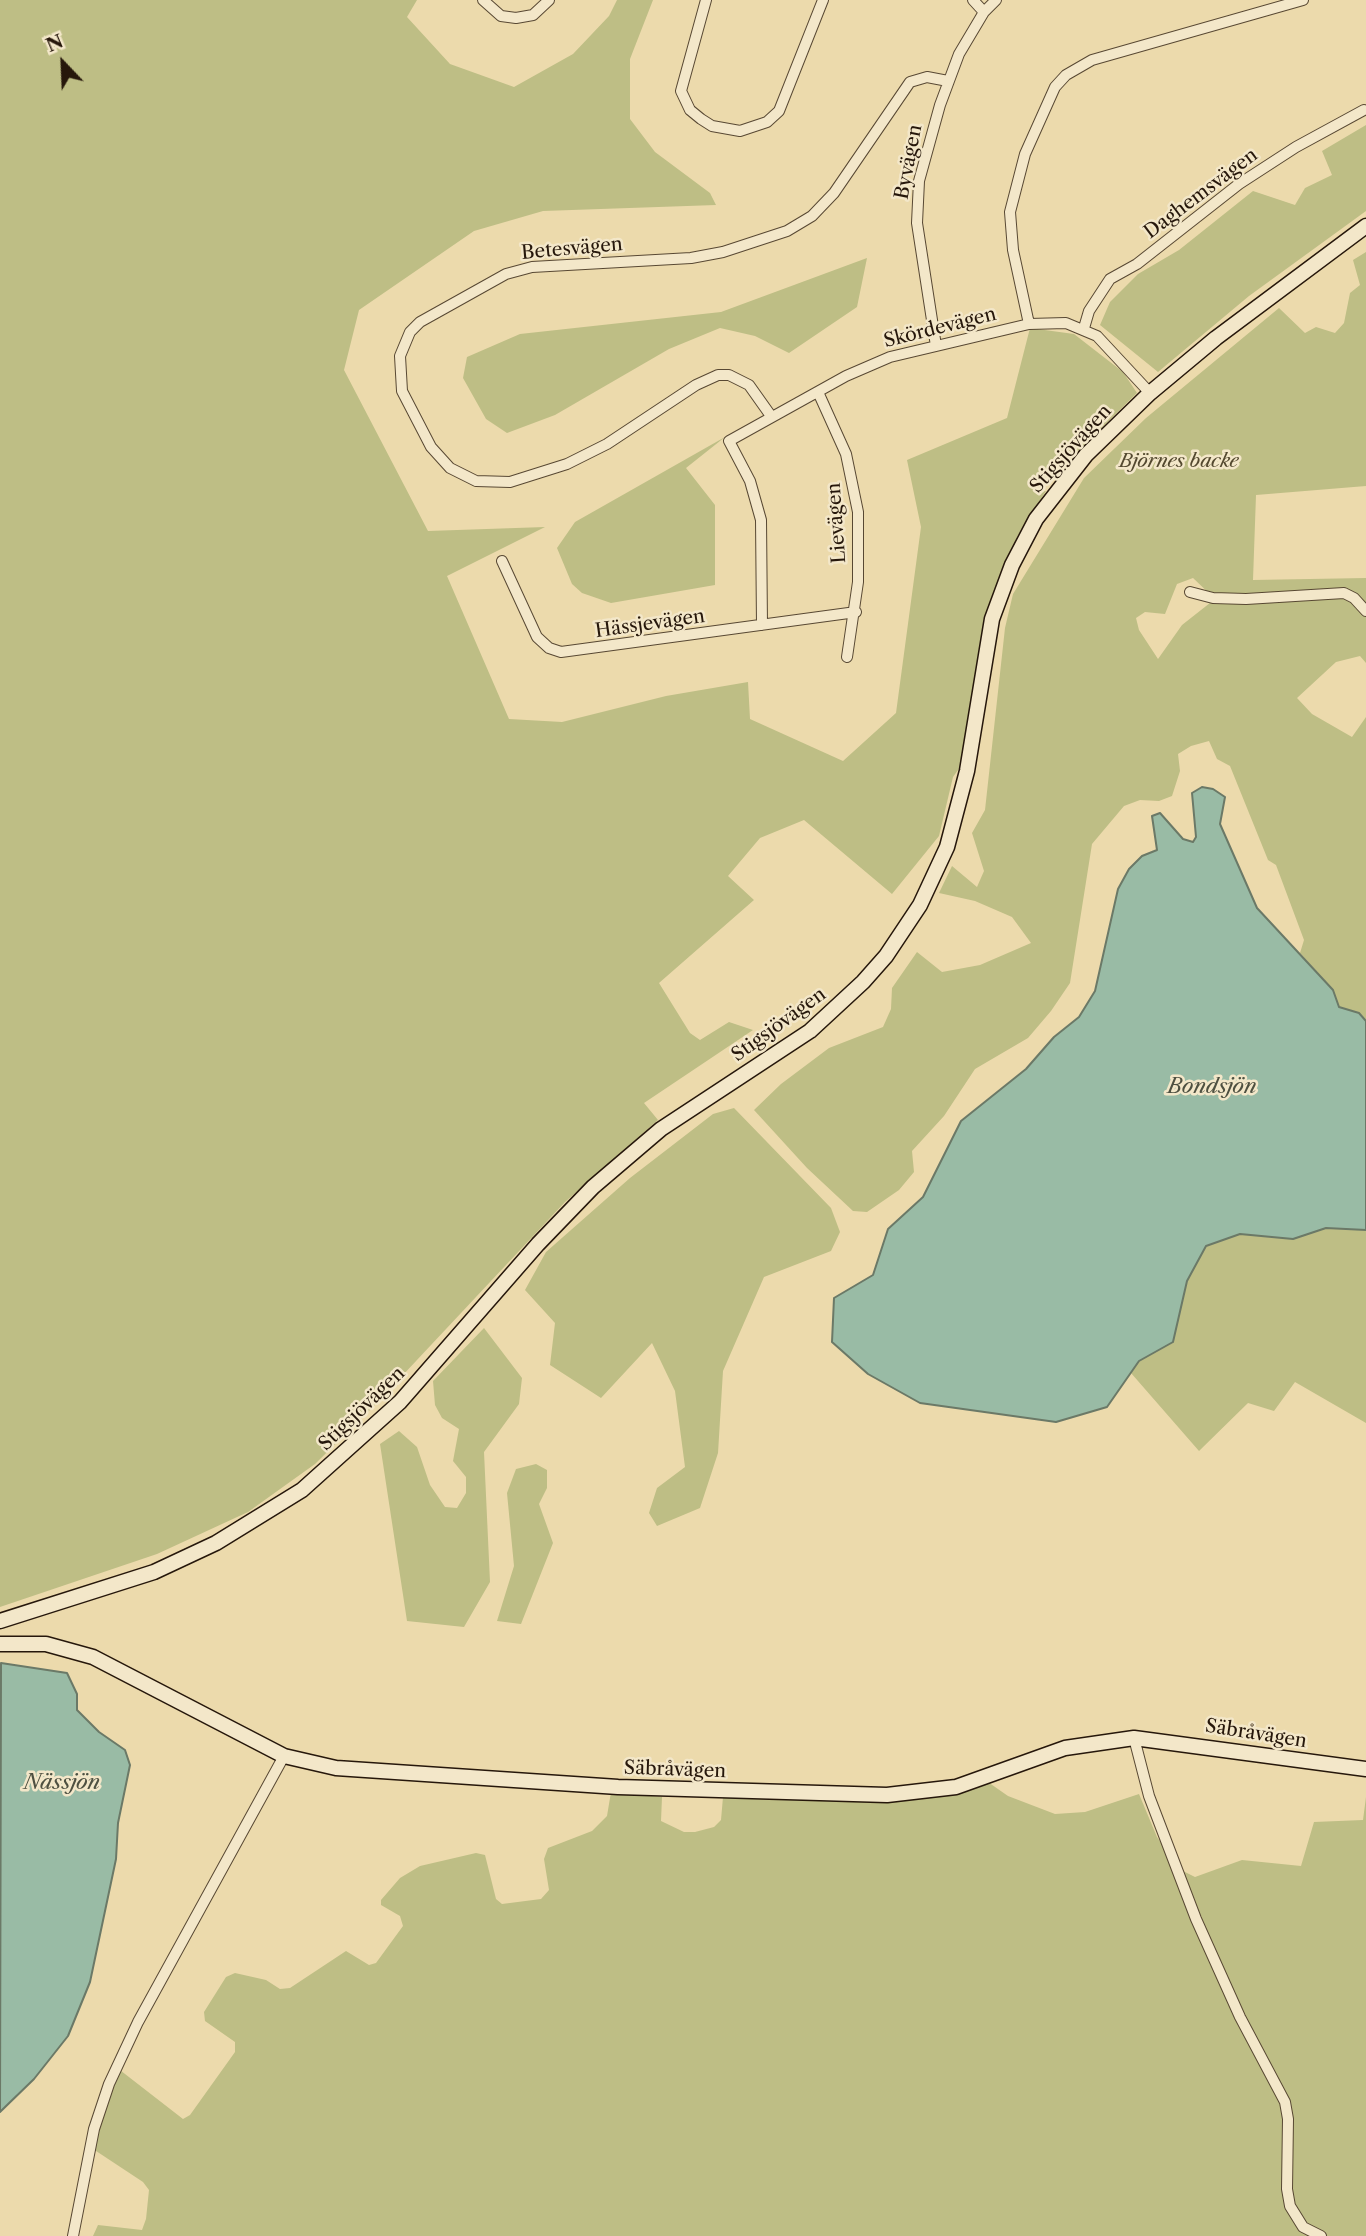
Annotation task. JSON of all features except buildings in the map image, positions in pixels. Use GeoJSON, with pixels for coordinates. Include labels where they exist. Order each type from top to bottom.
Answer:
{"type":"FeatureCollection","features":[{"type":"Feature","properties":{"kind":"main road","name":"Stigsjövägen"},"geometry":{"type":"LineString","coordinates":[[0,1621],[154,1572],[216,1544],[302,1490],[400,1402],[538,1244],[593,1187],[661,1129],[810,1031],[863,982],[914,915],[947,847],[967,771],[985,648],[1012,565],[1037,519],[1064,481],[1150,393],[1227,329],[1366,226]]}},
{"type":"Feature","properties":{"kind":"main road","name":"Säbråvägen"},"geometry":{"type":"LineString","coordinates":[[0,1644],[47,1644],[93,1657],[284,1756],[336,1768],[618,1787],[887,1795],[956,1787],[1065,1748],[1134,1738],[1366,1769]]}},
{"type":"Feature","properties":{"kind":"street"},"geometry":{"type":"LineString","coordinates":[[483,0],[502,16],[516,18],[533,15],[549,0]]}},
{"type":"Feature","properties":{"kind":"street"},"geometry":{"type":"LineString","coordinates":[[706,0],[681,90],[690,110],[712,126],[740,131],[767,122],[779,111],[823,0]]}},
{"type":"Feature","properties":{"kind":"street"},"geometry":{"type":"LineString","coordinates":[[973,0],[984,12]]}},
{"type":"Feature","properties":{"kind":"street","name":"Byvägen"},"geometry":{"type":"LineString","coordinates":[[936,346],[919,248],[916,202],[923,159],[948,81],[984,12],[996,0]]}},
{"type":"Feature","properties":{"kind":"street"},"geometry":{"type":"LineString","coordinates":[[1029,324],[1013,250],[1010,212],[1025,154],[1055,87],[1066,75],[1093,60],[1303,0]]}},
{"type":"Feature","properties":{"kind":"street","name":"Betesvägen"},"geometry":{"type":"LineString","coordinates":[[771,416],[749,386],[729,375],[718,375],[696,385],[607,444],[567,464],[510,482],[476,481],[450,468],[431,447],[402,391],[400,356],[404,344],[420,322],[506,274],[532,267],[691,258],[723,252],[787,231],[812,216],[834,193],[910,82],[927,77],[948,81]]}},
{"type":"Feature","properties":{"kind":"street","name":"Daghemsvägen"},"geometry":{"type":"LineString","coordinates":[[1084,328],[1089,311],[1110,279],[1137,264],[1238,184],[1296,147],[1364,110]]}},
{"type":"Feature","properties":{"kind":"street","name":"Skördevägen"},"geometry":{"type":"LineString","coordinates":[[762,625],[761,520],[750,481],[729,440],[890,357],[1029,324],[1050,322],[1084,328],[1111,347],[1150,393]]}},
{"type":"Feature","properties":{"kind":"street","name":"Lievägen"},"geometry":{"type":"LineString","coordinates":[[818,392],[834,424],[854,483],[859,540],[856,612],[847,657]]}},
{"type":"Feature","properties":{"kind":"street","name":"Hässjevägen"},"geometry":{"type":"LineString","coordinates":[[502,561],[532,629],[542,643],[556,651],[603,649],[856,612]]}},
{"type":"Feature","properties":{"kind":"street"},"geometry":{"type":"LineString","coordinates":[[1191,592],[1213,598],[1246,599],[1344,593],[1354,598],[1366,611]]}},
{"type":"Feature","properties":{"kind":"street"},"geometry":{"type":"LineString","coordinates":[[1134,1738],[1149,1796],[1196,1919],[1240,2017],[1285,2102],[1289,2119],[1287,2189],[1290,2206],[1303,2227],[1321,2236]]}},
{"type":"Feature","properties":{"kind":"street"},"geometry":{"type":"LineString","coordinates":[[73,2236],[94,2129],[109,2084],[138,2022],[284,1756]]}},
{"type":"Feature","properties":{"kind":"green space"},"geometry":{"type":"Polygon","coordinates":[[[0,0],[417,0],[407,17],[450,64],[514,87],[573,54],[609,16],[617,0],[653,0],[630,59],[630,119],[655,152],[710,193],[716,205],[543,211],[474,231],[359,310],[344,370],[428,531],[545,527],[447,576],[509,719],[562,722],[666,696],[748,682],[750,719],[843,761],[896,713],[921,527],[907,460],[1007,418],[1030,328],[1074,334],[1123,372],[1137,393],[1036,492],[1046,491],[1017,537],[995,592],[963,763],[953,777],[939,836],[892,894],[804,820],[760,838],[728,876],[754,900],[659,983],[690,1033],[700,1040],[729,1022],[753,1030],[644,1103],[658,1120],[565,1202],[372,1408],[315,1464],[248,1512],[157,1554],[0,1607],[0,0]]]}},
{"type":"Feature","properties":{"kind":"green space"},"geometry":{"type":"Polygon","coordinates":[[[1366,125],[1366,211],[1249,296],[1158,372],[1100,325],[1110,302],[1138,274],[1179,250],[1253,191],[1295,205],[1305,188],[1332,175],[1322,151],[1366,125]]]}},
{"type":"Feature","properties":{"kind":"green space","name":"Björnes backe"},"geometry":{"type":"Polygon","coordinates":[[[1366,252],[1366,486],[1256,495],[1253,580],[1366,578],[1366,663],[1360,656],[1336,662],[1297,698],[1312,714],[1352,737],[1366,717],[1366,1021],[1359,1013],[1339,1007],[1333,990],[1300,953],[1304,940],[1276,865],[1268,860],[1230,766],[1217,759],[1209,741],[1191,746],[1178,754],[1180,771],[1172,796],[1159,801],[1140,800],[1124,806],[1092,844],[1070,983],[1051,1011],[1028,1038],[975,1069],[944,1116],[912,1151],[914,1172],[899,1190],[867,1212],[853,1211],[807,1168],[754,1110],[781,1084],[829,1048],[883,1027],[891,1009],[892,988],[917,952],[942,972],[980,965],[1031,943],[1012,917],[975,901],[939,893],[952,866],[977,887],[984,871],[972,833],[985,810],[1005,628],[1013,594],[1084,478],[1146,418],[1279,308],[1305,333],[1316,327],[1335,333],[1344,323],[1350,293],[1360,285],[1353,260],[1366,252]],[[1193,578],[1177,584],[1165,614],[1145,612],[1136,618],[1139,630],[1158,659],[1182,625],[1215,599],[1193,578]]]}},
{"type":"Feature","properties":{"kind":"green space"},"geometry":{"type":"Polygon","coordinates":[[[867,258],[857,307],[789,353],[755,336],[720,328],[669,349],[555,415],[507,433],[486,419],[463,378],[467,357],[520,334],[721,312],[867,258]]]}},
{"type":"Feature","properties":{"kind":"green space"},"geometry":{"type":"Polygon","coordinates":[[[725,437],[686,468],[715,505],[715,585],[611,603],[582,593],[572,584],[557,548],[575,522],[725,437]]]}},
{"type":"Feature","properties":{"kind":"green space"},"geometry":{"type":"Polygon","coordinates":[[[734,1108],[831,1208],[840,1232],[831,1251],[764,1277],[723,1371],[718,1453],[700,1508],[657,1526],[649,1513],[657,1488],[685,1467],[675,1391],[652,1343],[601,1398],[550,1365],[555,1323],[525,1290],[546,1252],[630,1178],[713,1114],[734,1108]]]}},
{"type":"Feature","properties":{"kind":"green space"},"geometry":{"type":"Polygon","coordinates":[[[1326,1228],[1366,1230],[1366,1423],[1295,1382],[1274,1411],[1248,1403],[1199,1451],[1131,1373],[1139,1361],[1173,1342],[1187,1281],[1206,1246],[1240,1234],[1293,1239],[1326,1228]]]}},
{"type":"Feature","properties":{"kind":"green space"},"geometry":{"type":"Polygon","coordinates":[[[484,1328],[522,1378],[519,1404],[484,1452],[490,1582],[464,1627],[407,1621],[380,1444],[399,1431],[417,1447],[430,1485],[445,1507],[457,1508],[466,1493],[466,1477],[453,1461],[459,1429],[442,1418],[435,1405],[433,1381],[484,1328]]]}},
{"type":"Feature","properties":{"kind":"green space"},"geometry":{"type":"Polygon","coordinates":[[[536,1464],[547,1470],[547,1488],[539,1504],[553,1543],[521,1624],[497,1621],[514,1566],[507,1493],[516,1469],[536,1464]]]}},
{"type":"Feature","properties":{"kind":"green space"},"geometry":{"type":"Polygon","coordinates":[[[985,1780],[1008,1796],[1055,1814],[1085,1812],[1139,1794],[1157,1837],[1181,1870],[1195,1877],[1242,1860],[1301,1866],[1314,1822],[1363,1820],[1366,1797],[1366,2236],[93,2236],[98,2225],[142,2230],[146,2219],[149,2190],[143,2182],[87,2145],[116,2067],[183,2119],[190,2115],[235,2052],[235,2042],[205,2021],[204,2012],[226,1977],[235,1973],[266,1980],[280,1989],[290,1988],[346,1951],[369,1965],[376,1963],[403,1926],[400,1916],[381,1905],[381,1900],[400,1878],[420,1866],[476,1853],[485,1855],[496,1899],[502,1904],[541,1899],[549,1890],[544,1859],[548,1848],[592,1831],[607,1816],[611,1792],[662,1797],[661,1821],[684,1832],[695,1832],[714,1827],[721,1820],[723,1797],[896,1801],[985,1780]]]}},
{"type":"Feature","properties":{"kind":"water","name":"Bondsjön"},"geometry":{"type":"Polygon","coordinates":[[[1202,787],[1213,789],[1225,797],[1220,824],[1257,908],[1333,990],[1339,1007],[1359,1013],[1366,1021],[1366,1230],[1326,1228],[1293,1239],[1240,1234],[1206,1246],[1187,1281],[1173,1342],[1139,1361],[1107,1407],[1056,1422],[920,1403],[868,1374],[832,1342],[834,1298],[873,1275],[888,1229],[923,1197],[961,1121],[1026,1069],[1054,1037],[1079,1017],[1095,991],[1118,889],[1129,869],[1142,856],[1157,850],[1152,816],[1160,813],[1183,839],[1193,842],[1196,837],[1192,793],[1202,787]]]}},
{"type":"Feature","properties":{"kind":"water","name":"Nässjön"},"geometry":{"type":"Polygon","coordinates":[[[1,1663],[67,1673],[77,1694],[77,1710],[99,1732],[125,1750],[130,1765],[118,1823],[116,1859],[90,1982],[68,2036],[34,2079],[0,2112],[1,1663]]]}}]}
